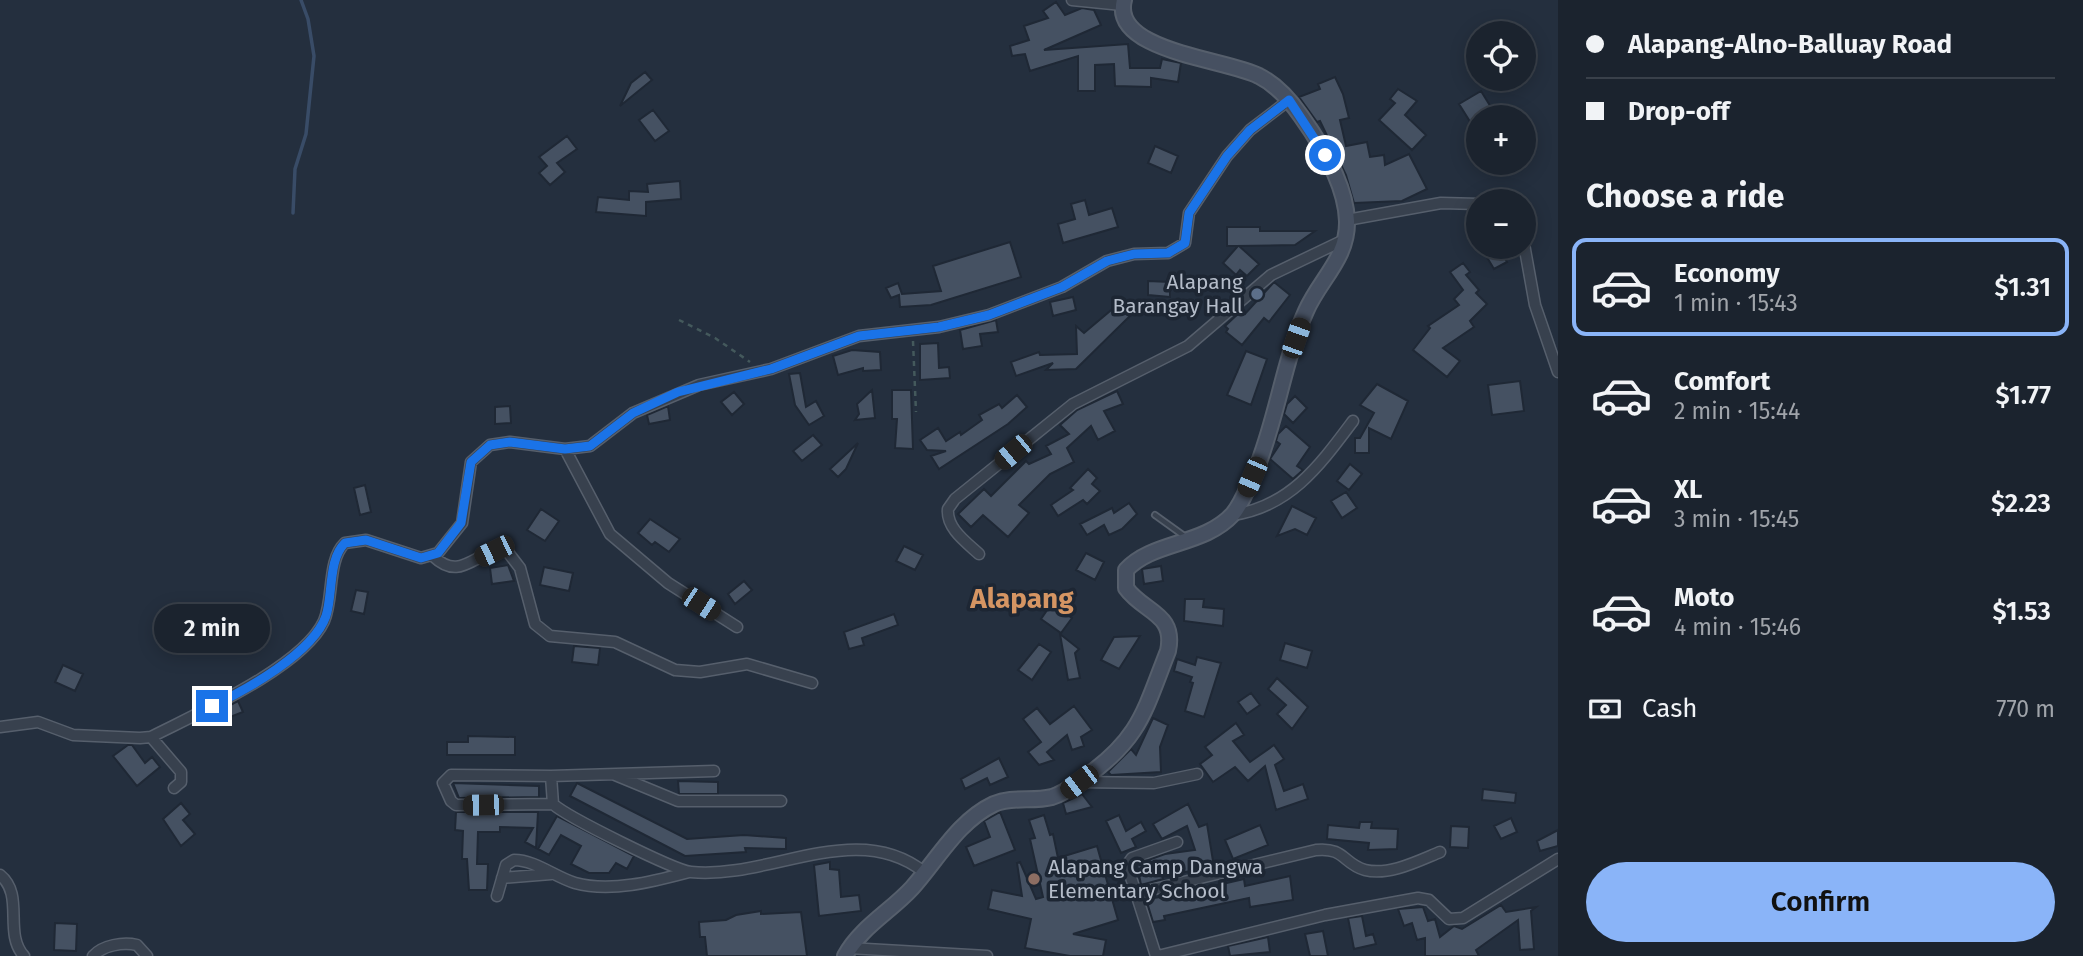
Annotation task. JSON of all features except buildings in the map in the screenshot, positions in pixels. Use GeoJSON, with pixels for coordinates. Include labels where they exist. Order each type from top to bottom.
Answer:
{"type":"FeatureCollection","features":[{"type":"Feature","properties":{"kind":"main road"},"geometry":{"type":"LineString","coordinates":[[847,952],[896,905],[950,841],[983,810],[1005,800],[1050,798],[1079,782],[1130,739],[1168,651],[1170,636],[1166,624],[1129,593],[1124,582],[1126,570],[1141,558],[1213,530],[1231,515],[1246,493],[1265,446],[1302,320],[1344,250],[1347,220],[1337,183],[1325,155],[1289,100],[1259,76],[1141,38],[1126,22],[1123,2]]}},
{"type":"Feature","properties":{"kind":"street"},"geometry":{"type":"LineString","coordinates":[[1072,0],[1123,2]]}},
{"type":"Feature","properties":{"kind":"street"},"geometry":{"type":"LineString","coordinates":[[0,727],[38,722],[73,735],[126,740],[150,737],[225,700],[303,648],[323,622],[338,554],[345,543],[366,540],[414,557],[433,556],[461,523],[471,462],[481,450],[510,442],[565,449],[590,446],[624,418],[663,398],[699,385],[760,372],[859,336],[946,326],[1009,309],[1062,287],[1096,266],[1119,257],[1168,253],[1182,247],[1189,213],[1227,156],[1250,130],[1289,100]]}},
{"type":"Feature","properties":{"kind":"street"},"geometry":{"type":"LineString","coordinates":[[1347,220],[1428,204],[1466,204]]}},
{"type":"Feature","properties":{"kind":"street"},"geometry":{"type":"LineString","coordinates":[[979,554],[957,533],[948,519],[948,509],[956,499],[1073,404],[1188,346],[1271,275],[1346,239]]}},
{"type":"Feature","properties":{"kind":"street"},"geometry":{"type":"LineString","coordinates":[[1527,259],[1535,304],[1558,372]]}},
{"type":"Feature","properties":{"kind":"street"},"geometry":{"type":"LineString","coordinates":[[1231,515],[1266,508],[1292,491],[1353,421]]}},
{"type":"Feature","properties":{"kind":"street"},"geometry":{"type":"LineString","coordinates":[[565,449],[610,534],[668,583],[737,627]]}},
{"type":"Feature","properties":{"kind":"street"},"geometry":{"type":"LineString","coordinates":[[433,556],[441,564],[456,567],[494,551],[507,551],[520,568],[535,624],[550,635],[615,642],[675,670],[700,672],[747,664],[812,683]]}},
{"type":"Feature","properties":{"kind":"street"},"geometry":{"type":"LineString","coordinates":[[150,737],[181,772],[182,779],[174,788]]}},
{"type":"Feature","properties":{"kind":"street"},"geometry":{"type":"LineString","coordinates":[[690,872],[577,820],[553,804],[456,805],[443,783],[451,775],[551,776],[714,771]]}},
{"type":"Feature","properties":{"kind":"street"},"geometry":{"type":"LineString","coordinates":[[1079,782],[1154,783],[1198,774]]}},
{"type":"Feature","properties":{"kind":"street"},"geometry":{"type":"LineString","coordinates":[[615,775],[678,801],[781,801]]}},
{"type":"Feature","properties":{"kind":"street"},"geometry":{"type":"LineString","coordinates":[[551,776],[553,804]]}},
{"type":"Feature","properties":{"kind":"street"},"geometry":{"type":"LineString","coordinates":[[1177,842],[1128,861],[1127,869],[1134,894],[1157,956],[1325,915],[1418,898],[1429,900],[1449,919],[1463,918],[1558,859]]}},
{"type":"Feature","properties":{"kind":"street"},"geometry":{"type":"LineString","coordinates":[[1134,894],[1316,850],[1335,849],[1357,866],[1373,870],[1404,866],[1440,852]]}},
{"type":"Feature","properties":{"kind":"street"},"geometry":{"type":"LineString","coordinates":[[497,896],[506,865],[514,860],[529,863],[578,884],[598,887],[690,872],[771,866],[839,850],[873,850],[900,856],[924,872]]}},
{"type":"Feature","properties":{"kind":"street"},"geometry":{"type":"LineString","coordinates":[[0,874],[10,888],[15,942],[24,956]]}},
{"type":"Feature","properties":{"kind":"street"},"geometry":{"type":"LineString","coordinates":[[502,878],[552,874]]}},
{"type":"Feature","properties":{"kind":"street"},"geometry":{"type":"LineString","coordinates":[[93,956],[105,948],[132,944],[143,948],[147,956]]}},
{"type":"Feature","properties":{"kind":"street"},"geometry":{"type":"LineString","coordinates":[[847,952],[987,956]]}},
{"type":"Feature","properties":{"kind":"lane"},"geometry":{"type":"LineString","coordinates":[[1155,515],[1191,540]]}},
{"type":"Feature","properties":{"kind":"path"},"geometry":{"type":"LineString","coordinates":[[679,320],[740,354],[760,372]]}},
{"type":"Feature","properties":{"kind":"path"},"geometry":{"type":"LineString","coordinates":[[912,331],[916,412]]}},
{"type":"Feature","properties":{"kind":"waterway"},"geometry":{"type":"LineString","coordinates":[[293,213],[295,169],[306,134],[314,56],[308,19],[301,0]]}},
{"type":"Feature","properties":{"kind":"place","name":"Alapang Barangay Hall"},"geometry":{"type":"Point","coordinates":[1257,294]}},
{"type":"Feature","properties":{"kind":"place","name":"Alapang Camp Dangwa Elementary School"},"geometry":{"type":"Point","coordinates":[1034,879]}},
{"type":"Feature","properties":{"kind":"district","name":"Alapang"},"geometry":{"type":"Point","coordinates":[1022,598]}},
{"type":"Feature","properties":{"kind":"route"},"geometry":{"type":"LineString","coordinates":[[212,706],[282,664],[317,633],[329,604],[338,554],[345,543],[350,540],[366,540],[421,558],[438,553],[461,523],[466,508],[471,462],[481,450],[490,445],[510,442],[565,449],[590,446],[624,418],[663,398],[699,385],[771,369],[859,336],[939,327],[989,315],[1062,287],[1107,261],[1134,254],[1177,251],[1185,243],[1189,213],[1237,142],[1289,100],[1325,155]]}}]}
